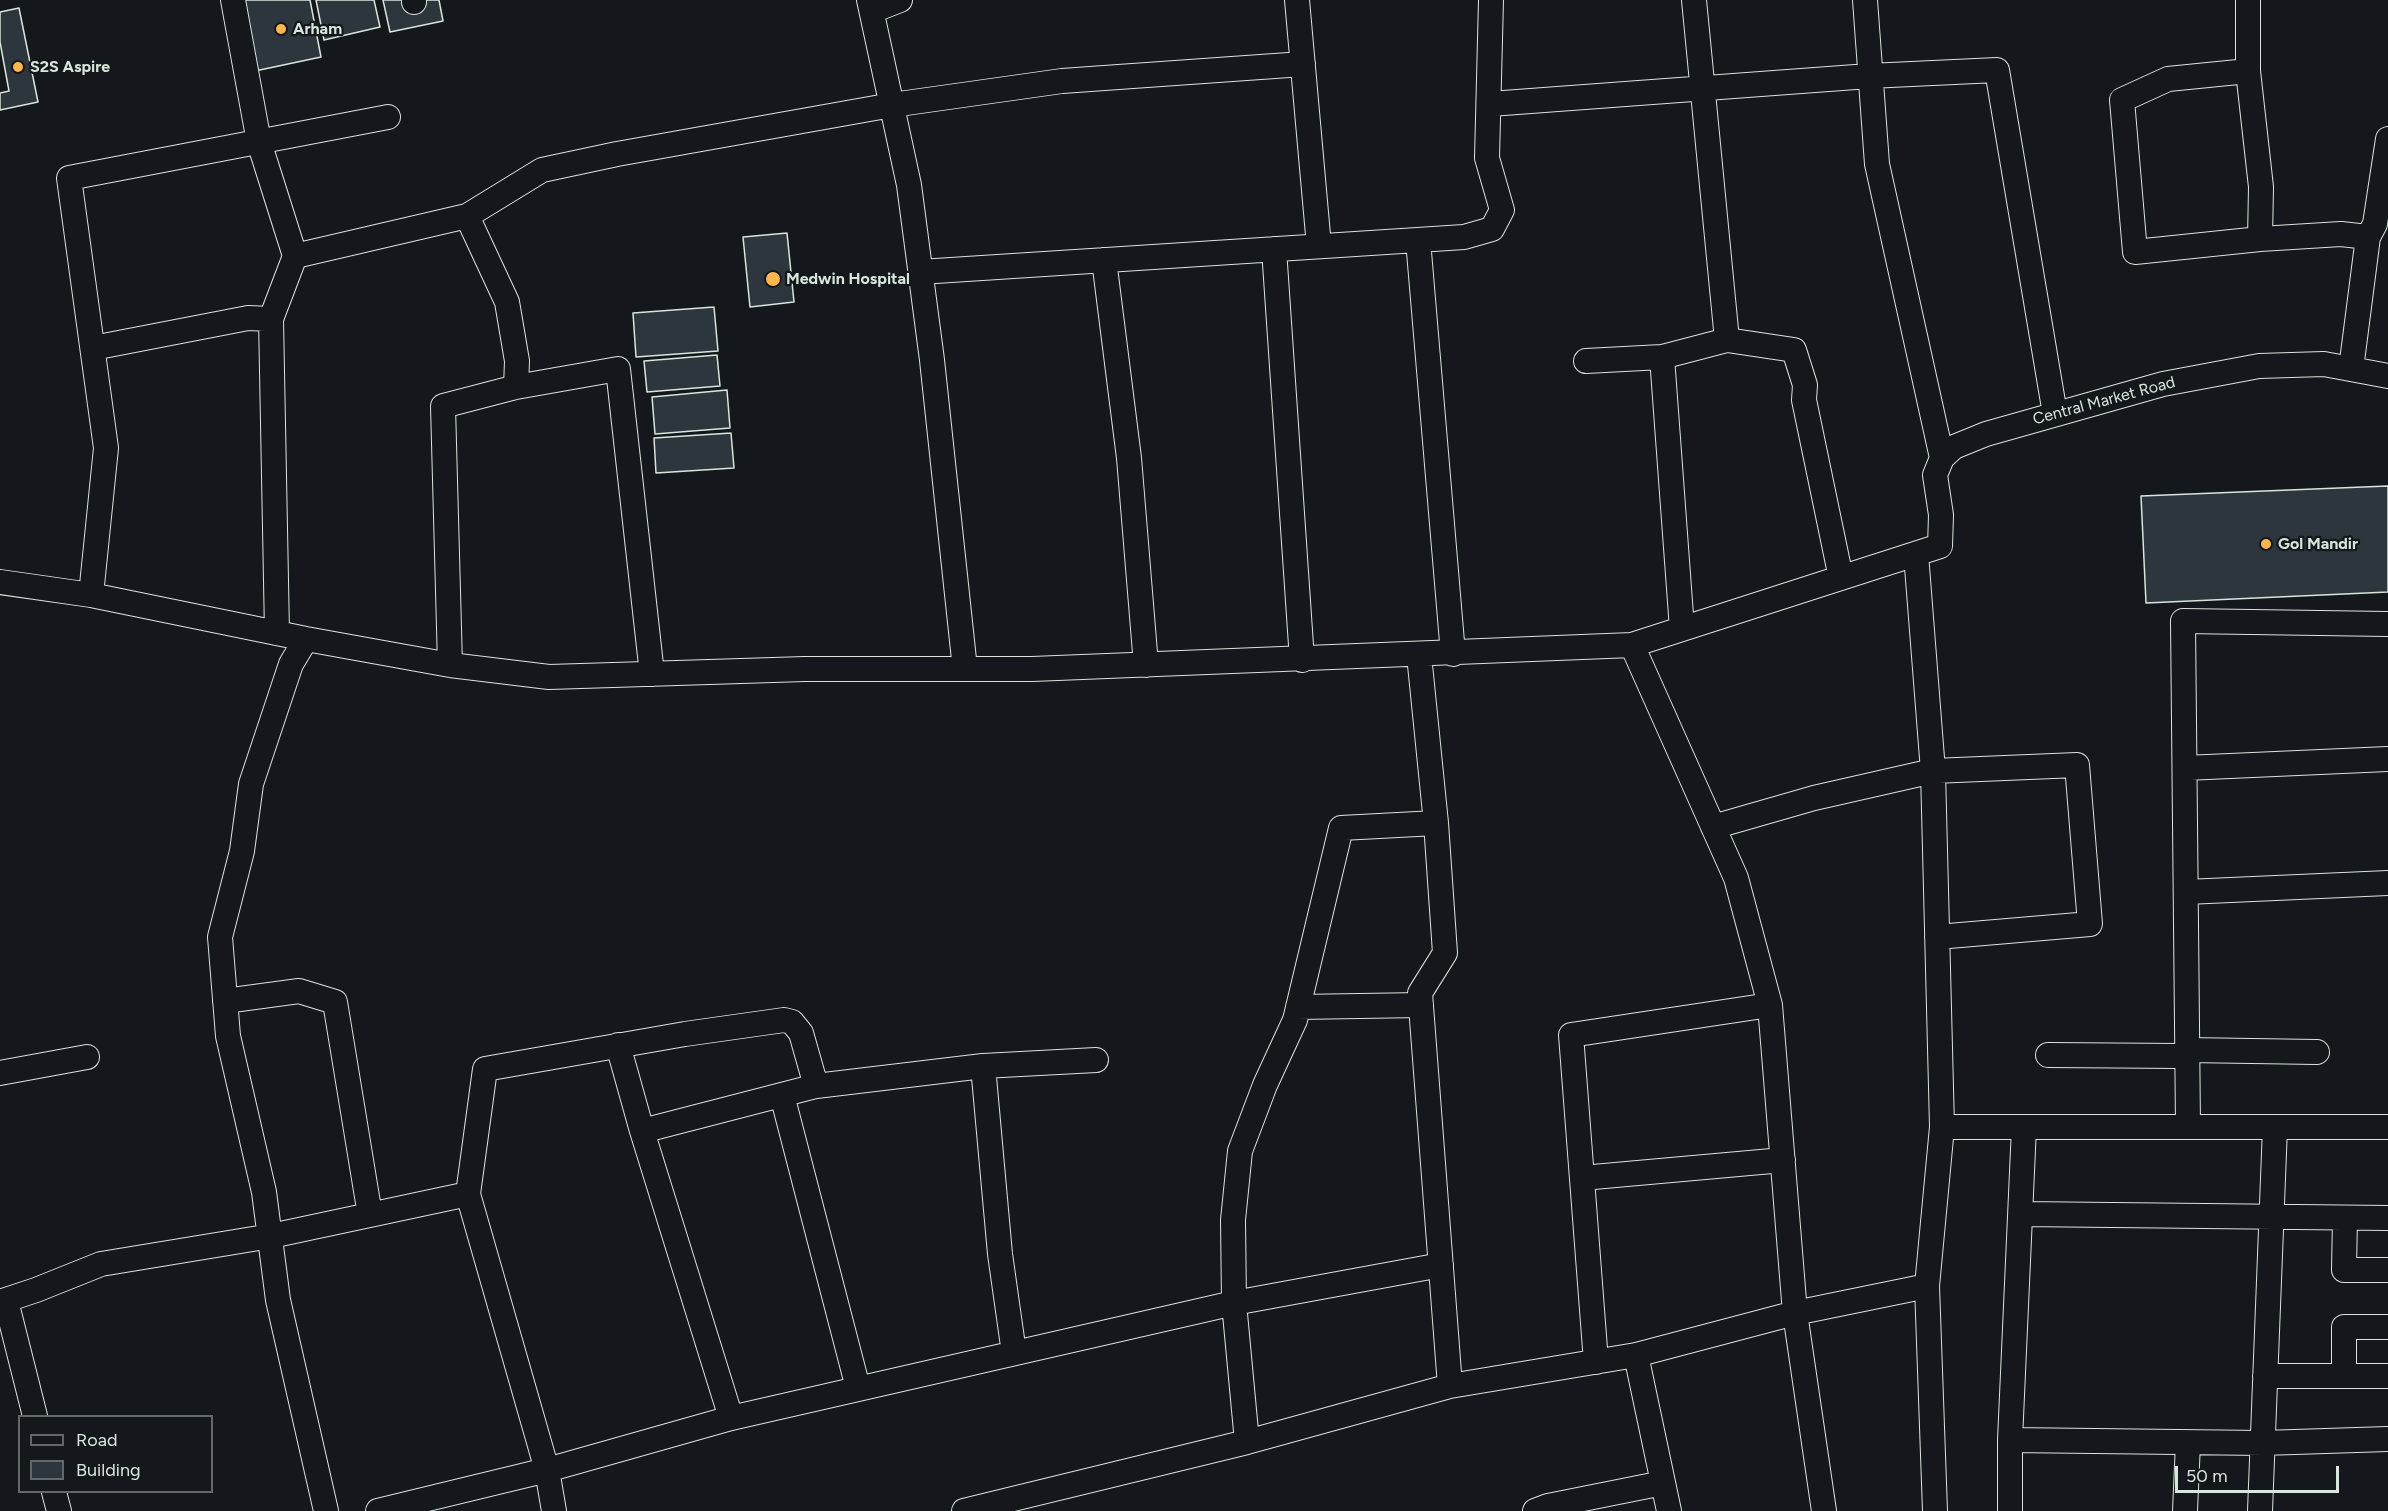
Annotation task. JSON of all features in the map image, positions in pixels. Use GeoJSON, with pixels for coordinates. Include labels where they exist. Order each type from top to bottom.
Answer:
{"type":"FeatureCollection","features":[{"type":"Feature","properties":{"kind":"street"},"geometry":{"type":"LineString","coordinates":[[233,0],[259,142],[295,256],[271,319],[277,633]]}},
{"type":"Feature","properties":{"kind":"street"},"geometry":{"type":"LineString","coordinates":[[900,0],[870,5],[909,185],[932,360],[965,669]]}},
{"type":"Feature","properties":{"kind":"street"},"geometry":{"type":"LineString","coordinates":[[1297,0],[1319,246]]}},
{"type":"Feature","properties":{"kind":"street"},"geometry":{"type":"LineString","coordinates":[[920,272],[1464,237],[1491,229],[1502,210],[1487,158],[1491,0]]}},
{"type":"Feature","properties":{"kind":"street"},"geometry":{"type":"LineString","coordinates":[[1694,0],[1726,340]]}},
{"type":"Feature","properties":{"kind":"street"},"geometry":{"type":"LineString","coordinates":[[0,582],[91,595],[306,639],[450,665],[549,677],[805,669],[965,669],[1146,665],[1632,645],[1940,546],[1941,515],[1935,475],[1942,458],[1877,164],[1865,0]]}},
{"type":"Feature","properties":{"kind":"street"},"geometry":{"type":"LineString","coordinates":[[2248,0],[2248,71],[2261,187],[2260,239]]}},
{"type":"Feature","properties":{"kind":"street"},"geometry":{"type":"LineString","coordinates":[[295,256],[466,216],[542,171],[617,154],[892,105],[1062,81],[1303,64]]}},
{"type":"Feature","properties":{"kind":"street"},"geometry":{"type":"LineString","coordinates":[[1490,104],[1869,76],[1997,70],[2055,414]]}},
{"type":"Feature","properties":{"kind":"street"},"geometry":{"type":"LineString","coordinates":[[2248,71],[2168,79],[2121,100],[2135,252],[2260,239],[2342,234],[2368,237]]}},
{"type":"Feature","properties":{"kind":"street"},"geometry":{"type":"LineString","coordinates":[[91,595],[106,448],[69,178],[388,117]]}},
{"type":"Feature","properties":{"kind":"street"},"geometry":{"type":"LineString","coordinates":[[2351,369],[2368,237],[2374,224],[2388,139]]}},
{"type":"Feature","properties":{"kind":"street"},"geometry":{"type":"LineString","coordinates":[[466,216],[507,302],[517,361],[516,387]]}},
{"type":"Feature","properties":{"kind":"street"},"geometry":{"type":"LineString","coordinates":[[1418,240],[1453,654]]}},
{"type":"Feature","properties":{"kind":"street"},"geometry":{"type":"LineString","coordinates":[[1274,249],[1302,660]]}},
{"type":"Feature","properties":{"kind":"street"},"geometry":{"type":"LineString","coordinates":[[1104,260],[1129,458],[1146,665]]}},
{"type":"Feature","properties":{"kind":"street"},"geometry":{"type":"LineString","coordinates":[[93,348],[248,318],[271,319]]}},
{"type":"Feature","properties":{"kind":"street"},"geometry":{"type":"LineString","coordinates":[[1586,360],[1662,357],[1726,340],[1794,350],[1805,385],[1804,400],[1841,578]]}},
{"type":"Feature","properties":{"kind":"street"},"geometry":{"type":"LineString","coordinates":[[1662,357],[1682,628]]}},
{"type":"Feature","properties":{"kind":"street","name":"Central Market Road"},"geometry":{"type":"LineString","coordinates":[[1942,458],[1954,447],[1986,434],[2163,384],[2259,366],[2325,364],[2388,376]]}},
{"type":"Feature","properties":{"kind":"street"},"geometry":{"type":"LineString","coordinates":[[450,665],[443,406],[516,387],[618,369],[652,674]]}},
{"type":"Feature","properties":{"kind":"street"},"geometry":{"type":"LineString","coordinates":[[1916,554],[1932,771],[1942,1127],[1927,1286],[1935,1511]]}},
{"type":"Feature","properties":{"kind":"street"},"geometry":{"type":"LineString","coordinates":[[2188,1126],[2183,621],[2388,624]]}},
{"type":"Feature","properties":{"kind":"street"},"geometry":{"type":"LineString","coordinates":[[306,639],[291,664],[251,784],[242,851],[220,937],[228,1036],[264,1192],[278,1300],[326,1511]]}},
{"type":"Feature","properties":{"kind":"street"},"geometry":{"type":"LineString","coordinates":[[1632,645],[1736,878],[1770,1005],[1795,1313],[1824,1511]]}},
{"type":"Feature","properties":{"kind":"street"},"geometry":{"type":"LineString","coordinates":[[1419,655],[1436,823],[1445,953],[1420,993],[1450,1386]]}},
{"type":"Feature","properties":{"kind":"street"},"geometry":{"type":"LineString","coordinates":[[2184,768],[2388,759]]}},
{"type":"Feature","properties":{"kind":"street"},"geometry":{"type":"LineString","coordinates":[[1713,827],[1814,798],[1932,771],[2077,765],[2090,924],[1937,937]]}},
{"type":"Feature","properties":{"kind":"street"},"geometry":{"type":"LineString","coordinates":[[1247,1442],[1234,1303],[1233,1220],[1240,1151],[1265,1085],[1295,1020],[1341,828],[1436,823]]}},
{"type":"Feature","properties":{"kind":"street"},"geometry":{"type":"LineString","coordinates":[[2186,892],[2388,883]]}},
{"type":"Feature","properties":{"kind":"street"},"geometry":{"type":"LineString","coordinates":[[225,1001],[299,991],[335,1002],[370,1215]]}},
{"type":"Feature","properties":{"kind":"street"},"geometry":{"type":"LineString","coordinates":[[1298,1007],[1421,1005]]}},
{"type":"Feature","properties":{"kind":"street"},"geometry":{"type":"LineString","coordinates":[[1596,1362],[1571,1035],[1770,1005]]}},
{"type":"Feature","properties":{"kind":"street"},"geometry":{"type":"LineString","coordinates":[[554,1511],[547,1470],[468,1194],[485,1069],[755,1022],[784,1020],[792,1022],[801,1033],[816,1086]]}},
{"type":"Feature","properties":{"kind":"street"},"geometry":{"type":"LineString","coordinates":[[618,1045],[730,1418]]}},
{"type":"Feature","properties":{"kind":"street"},"geometry":{"type":"LineString","coordinates":[[2048,1055],[2180,1056],[2187,1050],[2317,1052]]}},
{"type":"Feature","properties":{"kind":"street"},"geometry":{"type":"LineString","coordinates":[[0,1072],[87,1057]]}},
{"type":"Feature","properties":{"kind":"street"},"geometry":{"type":"LineString","coordinates":[[642,1131],[816,1086],[983,1066],[1096,1060]]}},
{"type":"Feature","properties":{"kind":"street"},"geometry":{"type":"LineString","coordinates":[[983,1066],[1000,1254],[1014,1353]]}},
{"type":"Feature","properties":{"kind":"street"},"geometry":{"type":"LineString","coordinates":[[782,1095],[858,1388]]}},
{"type":"Feature","properties":{"kind":"street"},"geometry":{"type":"LineString","coordinates":[[1942,1127],[2388,1127]]}},
{"type":"Feature","properties":{"kind":"street"},"geometry":{"type":"LineString","coordinates":[[2010,1511],[2010,1440],[2024,1127]]}},
{"type":"Feature","properties":{"kind":"street"},"geometry":{"type":"LineString","coordinates":[[2260,1511],[2275,1127]]}},
{"type":"Feature","properties":{"kind":"street"},"geometry":{"type":"LineString","coordinates":[[1582,1178],[1783,1160]]}},
{"type":"Feature","properties":{"kind":"street"},"geometry":{"type":"LineString","coordinates":[[35,1415],[3,1302],[101,1264],[271,1236],[468,1194]]}},
{"type":"Feature","properties":{"kind":"street"},"geometry":{"type":"LineString","coordinates":[[2021,1214],[2388,1218]]}},
{"type":"Feature","properties":{"kind":"street"},"geometry":{"type":"LineString","coordinates":[[2345,1218],[2344,1270],[2388,1270]]}},
{"type":"Feature","properties":{"kind":"street"},"geometry":{"type":"LineString","coordinates":[[378,1511],[547,1470],[730,1418],[858,1388],[1234,1303],[1441,1265]]}},
{"type":"Feature","properties":{"kind":"street"},"geometry":{"type":"LineString","coordinates":[[963,1511],[1247,1442],[1450,1386],[1636,1355],[1795,1313],[1927,1286]]}},
{"type":"Feature","properties":{"kind":"street"},"geometry":{"type":"LineString","coordinates":[[2344,1376],[2344,1327],[2388,1327]]}},
{"type":"Feature","properties":{"kind":"street"},"geometry":{"type":"LineString","coordinates":[[1636,1355],[1669,1511]]}},
{"type":"Feature","properties":{"kind":"street"},"geometry":{"type":"LineString","coordinates":[[2265,1376],[2388,1376]]}},
{"type":"Feature","properties":{"kind":"street"},"geometry":{"type":"LineString","coordinates":[[2010,1440],[2263,1443],[2388,1439]]}},
{"type":"Feature","properties":{"kind":"street"},"geometry":{"type":"LineString","coordinates":[[2185,1511],[2188,1443]]}},
{"type":"Feature","properties":{"kind":"street"},"geometry":{"type":"LineString","coordinates":[[1535,1511],[1548,1506],[1663,1483]]}},
{"type":"Feature","properties":{"kind":"street"},"geometry":{"type":"LineString","coordinates":[[54,1493],[58,1511]]}},
{"type":"Feature","properties":{"kind":"building","name":"Arham"},"geometry":{"type":"Polygon","coordinates":[[[241,0],[310,0],[321,57],[255,71],[241,0]]]}},
{"type":"Feature","properties":{"kind":"building"},"geometry":{"type":"Polygon","coordinates":[[[316,0],[374,0],[380,27],[324,40],[316,0]]]}},
{"type":"Feature","properties":{"kind":"building"},"geometry":{"type":"Polygon","coordinates":[[[383,0],[439,0],[443,21],[390,32],[383,0]]]}},
{"type":"Feature","properties":{"kind":"building","name":"S2S Aspire"},"geometry":{"type":"Polygon","coordinates":[[[19,8],[38,102],[0,110],[0,93],[9,91],[0,42],[0,12],[19,8]]]}},
{"type":"Feature","properties":{"kind":"building"},"geometry":{"type":"Polygon","coordinates":[[[787,233],[794,302],[750,307],[743,237],[787,233]]]}},
{"type":"Feature","properties":{"kind":"building"},"geometry":{"type":"Polygon","coordinates":[[[714,307],[718,351],[636,357],[633,313],[714,307]]]}},
{"type":"Feature","properties":{"kind":"building"},"geometry":{"type":"Polygon","coordinates":[[[717,355],[720,386],[647,392],[644,361],[717,355]]]}},
{"type":"Feature","properties":{"kind":"building"},"geometry":{"type":"Polygon","coordinates":[[[727,390],[730,428],[655,434],[652,397],[727,390]]]}},
{"type":"Feature","properties":{"kind":"building"},"geometry":{"type":"Polygon","coordinates":[[[731,433],[734,468],[656,473],[654,438],[731,433]]]}},
{"type":"Feature","properties":{"kind":"building","name":"Gol Mandir"},"geometry":{"type":"Polygon","coordinates":[[[2388,486],[2388,592],[2146,603],[2141,496],[2388,486]]]}},
{"type":"Feature","properties":{"kind":"place","name":"Arham"},"geometry":{"type":"Point","coordinates":[281,29]}},
{"type":"Feature","properties":{"kind":"place","name":"S2S Aspire"},"geometry":{"type":"Point","coordinates":[18,67]}},
{"type":"Feature","properties":{"kind":"place","name":"Medwin Hospital"},"geometry":{"type":"Point","coordinates":[773,279]}},
{"type":"Feature","properties":{"kind":"place","name":"Gol Mandir"},"geometry":{"type":"Point","coordinates":[2266,544]}}]}
